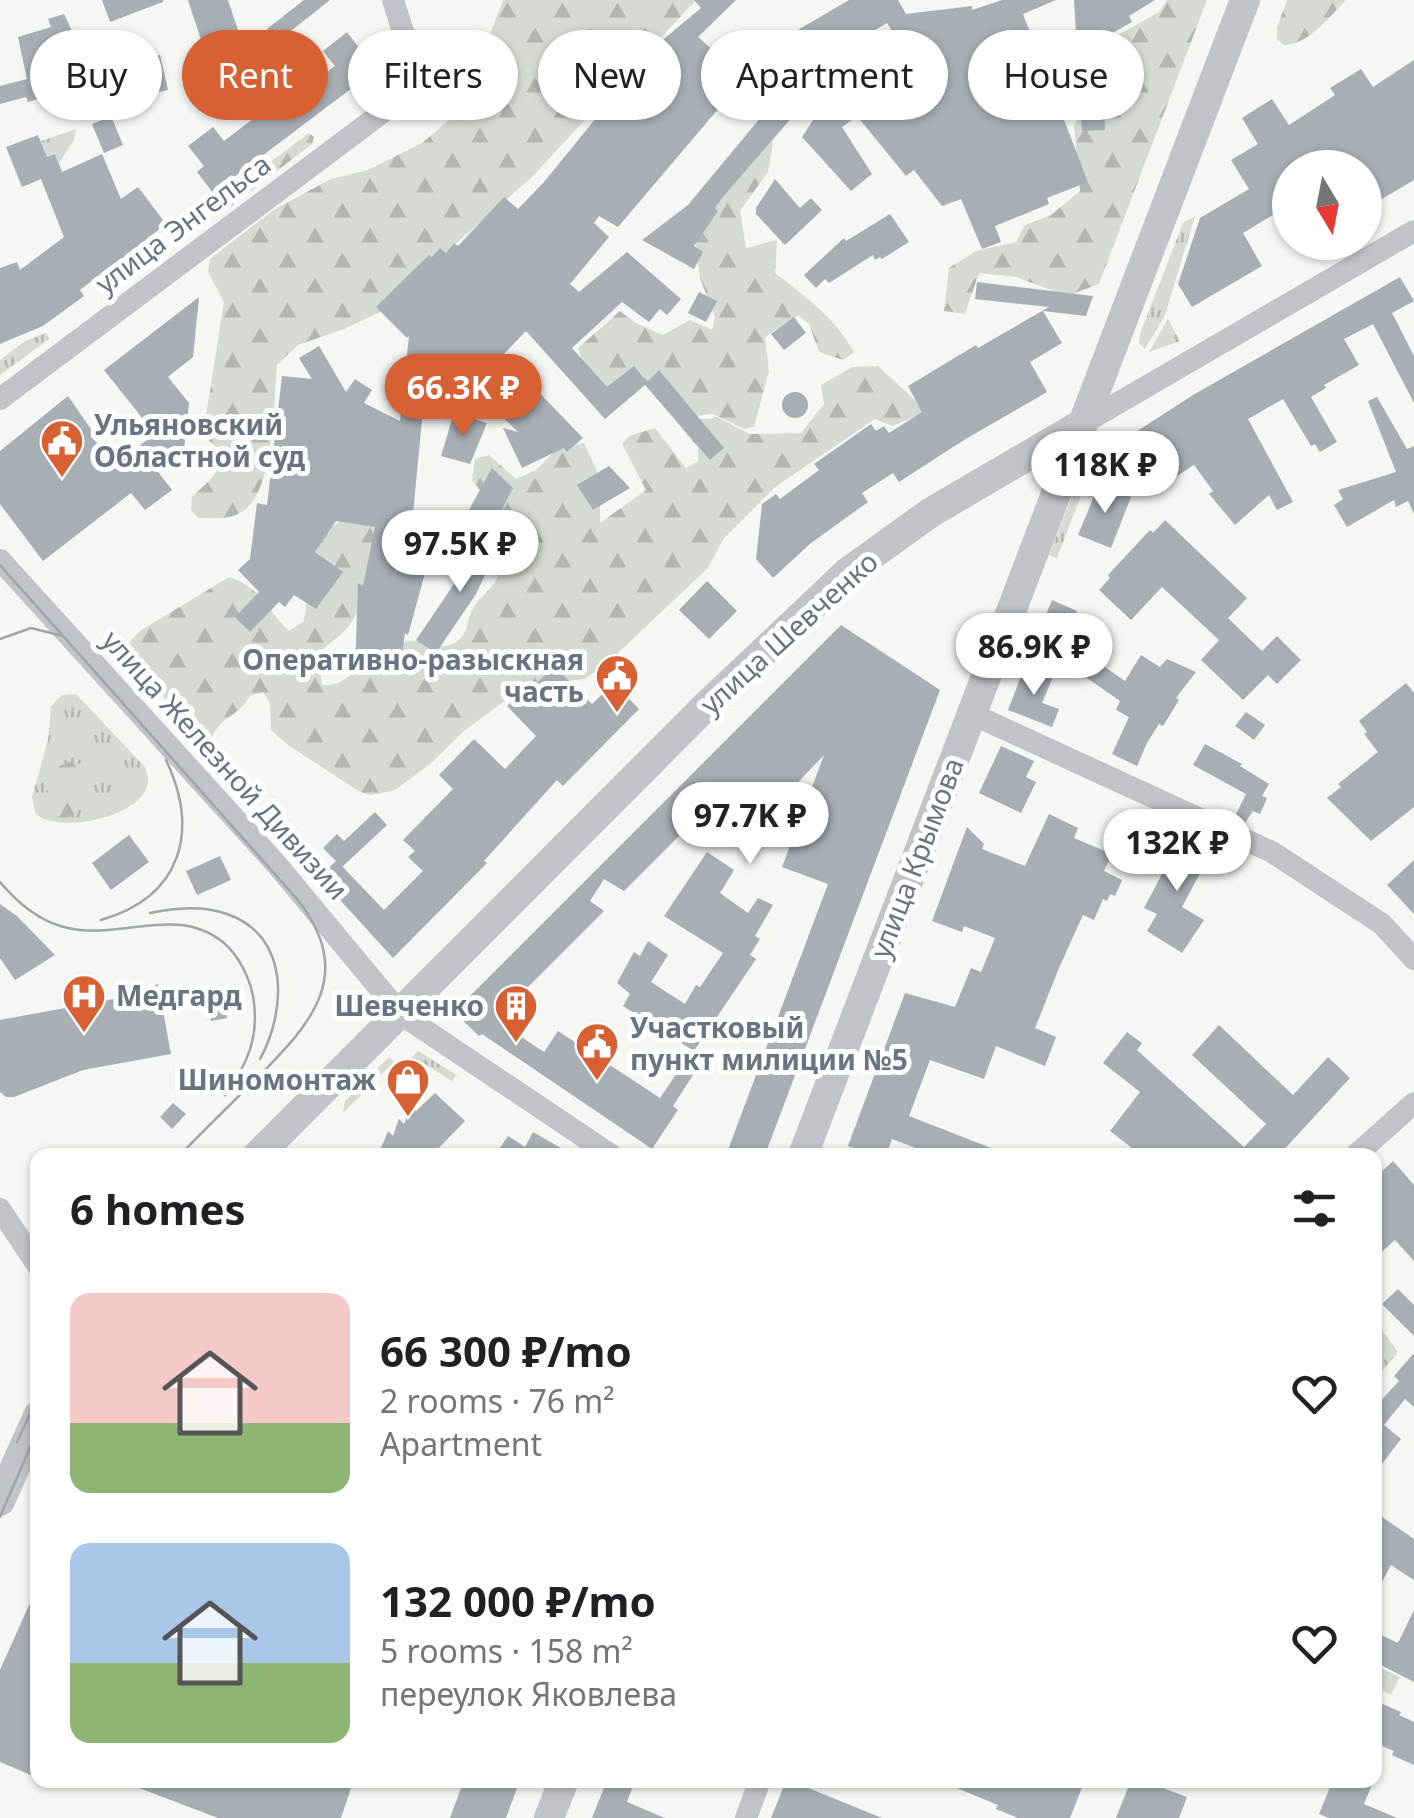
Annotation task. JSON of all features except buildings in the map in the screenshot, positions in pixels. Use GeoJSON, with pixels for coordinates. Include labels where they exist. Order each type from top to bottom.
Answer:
{"type":"FeatureCollection","features":[{"type":"Feature","properties":{"kind":"street","name":"улица Энгельса"},"geometry":{"type":"LineString","coordinates":[[0,400],[403,97],[412,74],[393,0]]}},
{"type":"Feature","properties":{"kind":"street","name":"улица Крымова"},"geometry":{"type":"LineString","coordinates":[[806,1148],[1245,0]]}},
{"type":"Feature","properties":{"kind":"street","name":"улица Шевченко"},"geometry":{"type":"LineString","coordinates":[[265,1148],[701,711],[848,572],[930,513],[1414,231]]}},
{"type":"Feature","properties":{"kind":"street","name":"улица Железной Дивизии"},"geometry":{"type":"LineString","coordinates":[[0,560],[277,864],[401,1014],[600,1148]]}},
{"type":"Feature","properties":{"kind":"street"},"geometry":{"type":"LineString","coordinates":[[972,714],[1272,852],[1382,924],[1414,959]]}},
{"type":"Feature","properties":{"kind":"street"},"geometry":{"type":"LineString","coordinates":[[1364,1148],[1414,1103]]}},
{"type":"Feature","properties":{"kind":"street"},"geometry":{"type":"LineString","coordinates":[[0,1209],[30,1254]]}},
{"type":"Feature","properties":{"kind":"street"},"geometry":{"type":"LineString","coordinates":[[0,1501],[30,1434]]}},
{"type":"Feature","properties":{"kind":"street"},"geometry":{"type":"LineString","coordinates":[[550,1818],[561,1788]]}},
{"type":"Feature","properties":{"kind":"street"},"geometry":{"type":"LineString","coordinates":[[746,1818],[757,1788]]}},
{"type":"Feature","properties":{"kind":"green space"},"geometry":{"type":"Polygon","coordinates":[[[503,0],[696,0],[668,30],[538,30],[538,120],[585,120],[531,178],[455,244],[399,303],[298,345],[277,365],[270,447],[260,489],[238,514],[199,518],[191,510],[192,497],[212,478],[221,459],[220,451],[203,434],[224,302],[208,272],[210,259],[275,209],[331,179],[368,170],[422,143],[449,120],[518,120],[518,30],[492,30],[503,0]]]}},
{"type":"Feature","properties":{"kind":"green space"},"geometry":{"type":"Polygon","coordinates":[[[1167,0],[1207,0],[1099,284],[1067,296],[1016,277],[979,273],[965,314],[944,311],[949,268],[976,251],[1016,242],[1025,225],[1051,215],[1080,191],[1074,125],[1077,120],[1144,120],[1144,30],[1127,30],[1159,12],[1167,0]]]}},
{"type":"Feature","properties":{"kind":"green space"},"geometry":{"type":"Polygon","coordinates":[[[1287,0],[1346,0],[1311,35],[1284,45],[1277,39],[1277,27],[1287,0]]]}},
{"type":"Feature","properties":{"kind":"green space"},"geometry":{"type":"Polygon","coordinates":[[[764,128],[773,143],[768,172],[740,211],[746,248],[777,240],[775,273],[829,318],[854,352],[843,360],[819,352],[809,324],[798,315],[765,337],[769,371],[754,427],[744,429],[713,414],[696,416],[640,380],[610,404],[587,379],[578,348],[620,311],[663,335],[690,320],[712,330],[715,317],[700,278],[694,228],[764,128]]]}},
{"type":"Feature","properties":{"kind":"green space"},"geometry":{"type":"Polygon","coordinates":[[[76,129],[74,140],[59,163],[55,154],[47,157],[41,141],[76,129]]]}},
{"type":"Feature","properties":{"kind":"green space"},"geometry":{"type":"Polygon","coordinates":[[[309,133],[314,137],[312,144],[225,211],[216,210],[217,202],[309,133]]]}},
{"type":"Feature","properties":{"kind":"green space"},"geometry":{"type":"Polygon","coordinates":[[[1195,216],[1165,315],[1145,349],[1139,343],[1140,334],[1183,223],[1195,216]]]}},
{"type":"Feature","properties":{"kind":"green space"},"geometry":{"type":"Polygon","coordinates":[[[1168,319],[1180,341],[1149,352],[1168,319]]]}},
{"type":"Feature","properties":{"kind":"green space"},"geometry":{"type":"Polygon","coordinates":[[[46,333],[49,339],[0,375],[0,360],[25,341],[46,333]]]}},
{"type":"Feature","properties":{"kind":"green space"},"geometry":{"type":"Polygon","coordinates":[[[878,366],[927,411],[893,426],[875,419],[775,487],[724,538],[708,568],[604,666],[584,679],[531,685],[518,691],[395,790],[371,795],[360,792],[288,745],[271,730],[270,703],[263,692],[250,696],[204,746],[194,743],[178,715],[129,654],[128,644],[140,631],[229,577],[257,593],[289,631],[304,621],[312,563],[323,537],[345,519],[362,517],[378,517],[367,586],[351,623],[318,656],[322,685],[338,683],[373,656],[403,643],[455,643],[462,636],[472,610],[497,578],[501,562],[496,524],[472,480],[475,459],[489,455],[516,479],[536,470],[556,450],[584,443],[600,478],[600,523],[646,490],[622,444],[629,436],[655,428],[686,468],[698,461],[698,448],[676,421],[680,417],[717,417],[750,434],[801,433],[824,404],[821,385],[852,367],[878,366]]]}},
{"type":"Feature","properties":{"kind":"green space"},"geometry":{"type":"Polygon","coordinates":[[[1079,478],[1087,480],[1057,558],[1049,555],[1079,478]]]}},
{"type":"Feature","properties":{"kind":"green space"},"geometry":{"type":"Polygon","coordinates":[[[76,694],[145,767],[148,783],[142,795],[116,813],[62,823],[36,814],[32,797],[48,740],[51,706],[62,695],[76,694]]]}},
{"type":"Feature","properties":{"kind":"green space"},"geometry":{"type":"Polygon","coordinates":[[[70,762],[80,764],[82,769],[67,793],[75,810],[70,817],[54,821],[47,808],[47,789],[54,768],[70,762]]]}},
{"type":"Feature","properties":{"kind":"green space"},"geometry":{"type":"Polygon","coordinates":[[[418,1051],[457,1075],[452,1081],[423,1063],[414,1071],[410,1059],[418,1051]]]}},
{"type":"Feature","properties":{"kind":"green space"},"geometry":{"type":"Polygon","coordinates":[[[389,1057],[394,1062],[343,1113],[345,1101],[389,1057]]]}},
{"type":"Feature","properties":{"kind":"green space"},"geometry":{"type":"Polygon","coordinates":[[[1382,1330],[1398,1352],[1382,1371],[1382,1330]]]}},
{"type":"Feature","properties":{"kind":"green space"},"geometry":{"type":"Polygon","coordinates":[[[1382,1668],[1400,1677],[1391,1695],[1382,1690],[1382,1668]]]}},
{"type":"Feature","properties":{"kind":"tram line"},"geometry":{"type":"LineString","coordinates":[[0,565],[297,899],[315,926],[324,951],[325,974],[310,1017],[277,1057],[187,1148]]}},
{"type":"Feature","properties":{"kind":"tram line"},"geometry":{"type":"LineString","coordinates":[[0,639],[31,628],[63,636]]}},
{"type":"Feature","properties":{"kind":"tram line"},"geometry":{"type":"LineString","coordinates":[[101,920],[150,895],[166,878],[176,858],[181,812],[166,760]]}},
{"type":"Feature","properties":{"kind":"tram line"},"geometry":{"type":"LineString","coordinates":[[0,882],[31,911],[68,928],[108,930],[168,924],[206,932],[224,943],[246,974],[255,1010],[250,1048],[225,1095]]}},
{"type":"Feature","properties":{"kind":"tram line"},"geometry":{"type":"LineString","coordinates":[[150,913],[189,908],[218,911],[248,925],[263,939],[272,957],[278,998],[275,1020],[260,1059]]}},
{"type":"Feature","properties":{"kind":"tram line"},"geometry":{"type":"LineString","coordinates":[[17,1442],[30,1414]]}},
{"type":"Feature","properties":{"kind":"tram line"},"geometry":{"type":"LineString","coordinates":[[0,1517],[30,1448]]}},
{"type":"Feature","properties":{"kind":"place","name":"Ульяновский Областной суд"},"geometry":{"type":"Point","coordinates":[62,479]}},
{"type":"Feature","properties":{"kind":"place","name":"Оперативно-разыскная часть"},"geometry":{"type":"Point","coordinates":[617,714]}},
{"type":"Feature","properties":{"kind":"place","name":"Медгард"},"geometry":{"type":"Point","coordinates":[84,1034]}},
{"type":"Feature","properties":{"kind":"place","name":"Шевченко"},"geometry":{"type":"Point","coordinates":[516,1044]}},
{"type":"Feature","properties":{"kind":"place","name":"Участковый пункт милиции №5"},"geometry":{"type":"Point","coordinates":[597,1082]}},
{"type":"Feature","properties":{"kind":"place","name":"Шиномонтаж"},"geometry":{"type":"Point","coordinates":[408,1118]}}]}
